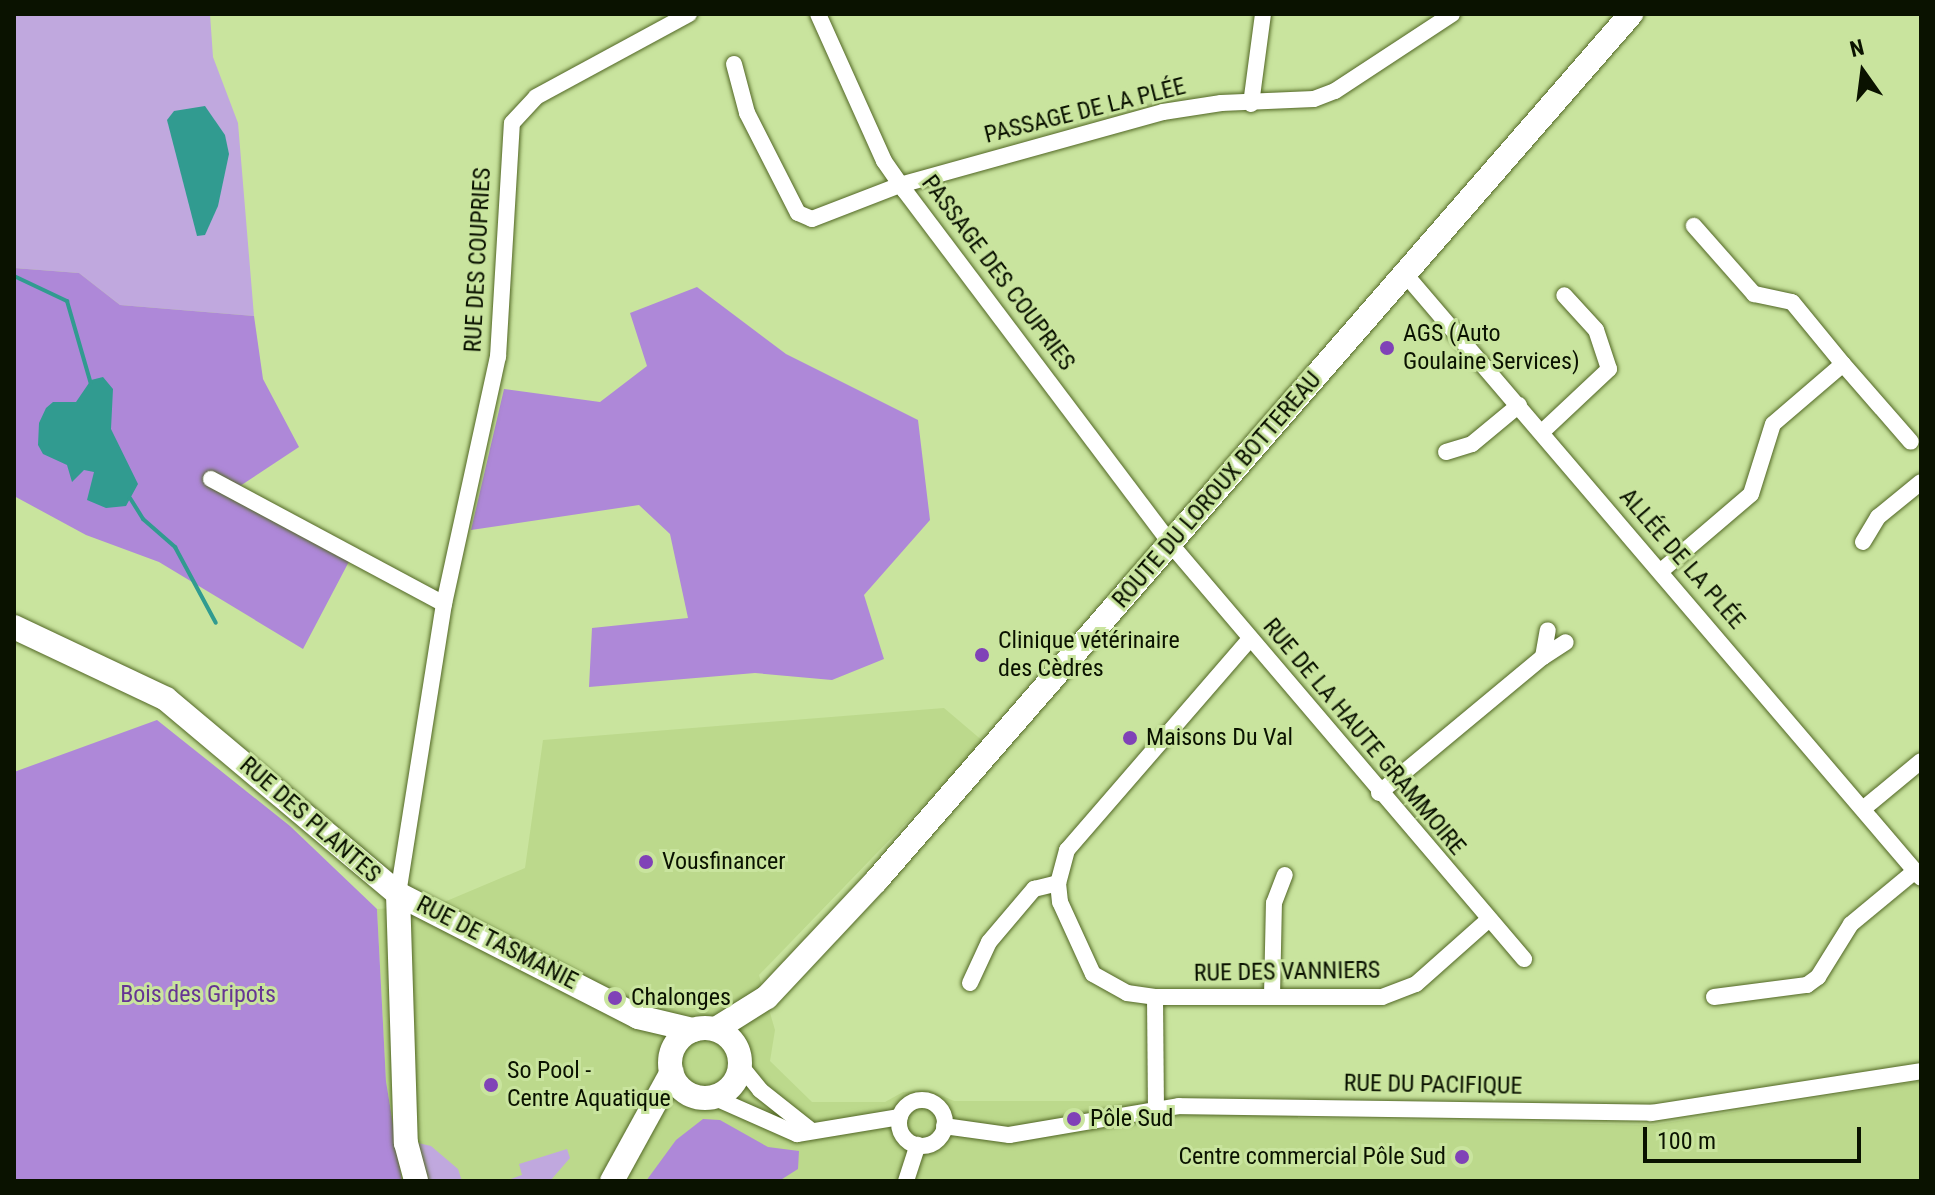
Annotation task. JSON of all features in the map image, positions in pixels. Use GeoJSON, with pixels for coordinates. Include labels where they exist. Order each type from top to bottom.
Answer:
{"type":"FeatureCollection","features":[{"type":"Feature","properties":{"kind":"main road","name":"ROUTE DU LOROUX BOTTEREAU"},"geometry":{"type":"LineString","coordinates":[[704,1030],[767,997],[876,881],[1631,14]]}},
{"type":"Feature","properties":{"kind":"main road","name":"RUE DES PLANTES"},"geometry":{"type":"LineString","coordinates":[[14,627],[166,699],[398,894],[406,1143],[416,1181]]}},
{"type":"Feature","properties":{"kind":"main road","name":"RUE DE TASMANIE"},"geometry":{"type":"LineString","coordinates":[[398,894],[638,1017],[704,1030]]}},
{"type":"Feature","properties":{"kind":"main road","name":"ROUTE DU LOROUX BOTTEREAU"},"geometry":{"type":"LineString","coordinates":[[740,1062],[767,997]]}},
{"type":"Feature","properties":{"kind":"main road","name":"RUE DE TASMANIE"},"geometry":{"type":"LineString","coordinates":[[638,1017],[671,1066]]}},
{"type":"Feature","properties":{"kind":"main road"},"geometry":{"type":"LineString","coordinates":[[612,1181],[629,1157],[671,1066],[678,1042],[704,1030],[732,1040],[740,1062],[735,1082],[702,1096],[629,1157]]}},
{"type":"Feature","properties":{"kind":"main road"},"geometry":{"type":"LineString","coordinates":[[671,1066],[702,1096]]}},
{"type":"Feature","properties":{"kind":"street","name":"RUE DES COUPRIES"},"geometry":{"type":"LineString","coordinates":[[398,894],[444,604],[498,357],[512,123],[536,97],[689,14]]}},
{"type":"Feature","properties":{"kind":"street","name":"PASSAGE DES COUPRIES"},"geometry":{"type":"LineString","coordinates":[[818,14],[884,161],[1170,543]]}},
{"type":"Feature","properties":{"kind":"street"},"geometry":{"type":"LineString","coordinates":[[1251,104],[1263,14]]}},
{"type":"Feature","properties":{"kind":"street","name":"PASSAGE DE LA PLÉE"},"geometry":{"type":"LineString","coordinates":[[734,64],[747,113],[798,213],[812,219],[900,185],[1163,112],[1297,103],[1335,91],[1452,14]]}},
{"type":"Feature","properties":{"kind":"street"},"geometry":{"type":"LineString","coordinates":[[1694,226],[1754,294],[1792,302],[1911,442]]}},
{"type":"Feature","properties":{"kind":"street","name":"ALLÉE DE LA PLÉE"},"geometry":{"type":"LineString","coordinates":[[1405,274],[1918,874]]}},
{"type":"Feature","properties":{"kind":"street"},"geometry":{"type":"LineString","coordinates":[[1542,432],[1609,369],[1596,330],[1564,295]]}},
{"type":"Feature","properties":{"kind":"street"},"geometry":{"type":"LineString","coordinates":[[1661,571],[1751,494],[1773,424],[1843,364]]}},
{"type":"Feature","properties":{"kind":"street"},"geometry":{"type":"LineString","coordinates":[[1446,452],[1472,444],[1519,405]]}},
{"type":"Feature","properties":{"kind":"street"},"geometry":{"type":"LineString","coordinates":[[211,479],[444,604]]}},
{"type":"Feature","properties":{"kind":"street"},"geometry":{"type":"LineString","coordinates":[[1863,542],[1878,517],[1921,482]]}},
{"type":"Feature","properties":{"kind":"street","name":"RUE DE LA HAUTE GRAMMOIRE"},"geometry":{"type":"LineString","coordinates":[[1170,543],[1379,793],[1524,959]]}},
{"type":"Feature","properties":{"kind":"street"},"geometry":{"type":"LineString","coordinates":[[1543,657],[1548,630]]}},
{"type":"Feature","properties":{"kind":"street"},"geometry":{"type":"LineString","coordinates":[[970,983],[989,942],[1034,889],[1058,883],[1067,850],[1249,640]]}},
{"type":"Feature","properties":{"kind":"street"},"geometry":{"type":"LineString","coordinates":[[1379,793],[1543,657],[1566,642]]}},
{"type":"Feature","properties":{"kind":"street"},"geometry":{"type":"LineString","coordinates":[[1863,809],[1921,761]]}},
{"type":"Feature","properties":{"kind":"street"},"geometry":{"type":"LineString","coordinates":[[1714,997],[1807,985],[1823,970],[1851,924],[1918,874]]}},
{"type":"Feature","properties":{"kind":"street"},"geometry":{"type":"LineString","coordinates":[[1272,996],[1274,903],[1285,875]]}},
{"type":"Feature","properties":{"kind":"street","name":"RUE DES VANNIERS"},"geometry":{"type":"LineString","coordinates":[[1058,883],[1066,917],[1093,974],[1127,993],[1155,997],[1382,997],[1404,991],[1488,920]]}},
{"type":"Feature","properties":{"kind":"street"},"geometry":{"type":"LineString","coordinates":[[1155,997],[1156,1109]]}},
{"type":"Feature","properties":{"kind":"street"},"geometry":{"type":"LineString","coordinates":[[740,1062],[760,1090],[812,1131]]}},
{"type":"Feature","properties":{"kind":"street","name":"RUE DU PACIFIQUE"},"geometry":{"type":"LineString","coordinates":[[944,1126],[1009,1135],[1156,1109],[1651,1113],[1921,1071]]}},
{"type":"Feature","properties":{"kind":"street"},"geometry":{"type":"LineString","coordinates":[[702,1096],[785,1131],[812,1131],[900,1117],[911,1103],[927,1101],[940,1109],[944,1126],[935,1141],[918,1145],[903,1136],[900,1117]]}},
{"type":"Feature","properties":{"kind":"street"},"geometry":{"type":"LineString","coordinates":[[906,1181],[918,1145]]}},
{"type":"Feature","properties":{"kind":"shaded area"},"geometry":{"type":"Polygon","coordinates":[[[14,14],[210,14],[213,57],[238,123],[254,316],[120,305],[79,273],[14,268],[14,14]]]}},
{"type":"Feature","properties":{"kind":"shaded area"},"geometry":{"type":"Polygon","coordinates":[[[944,708],[984,742],[759,975],[775,1030],[770,1061],[812,1102],[885,1102],[903,1092],[929,1090],[954,1101],[1298,1101],[1298,1118],[1653,1125],[1921,1081],[1921,1181],[402,1181],[386,1081],[377,909],[437,905],[525,868],[543,740],[944,708]]]}},
{"type":"Feature","properties":{"kind":"shaded area"},"geometry":{"type":"Polygon","coordinates":[[[414,1142],[431,1146],[458,1169],[462,1181],[425,1181],[414,1142]]]}},
{"type":"Feature","properties":{"kind":"shaded area"},"geometry":{"type":"Polygon","coordinates":[[[567,1149],[570,1158],[550,1181],[505,1181],[522,1175],[519,1164],[567,1149]]]}},
{"type":"Feature","properties":{"kind":"green space"},"geometry":{"type":"Polygon","coordinates":[[[14,268],[79,273],[120,305],[254,316],[263,379],[299,447],[240,486],[354,552],[303,649],[159,562],[86,535],[14,496],[14,268]]]}},
{"type":"Feature","properties":{"kind":"green space"},"geometry":{"type":"Polygon","coordinates":[[[697,287],[786,354],[918,420],[930,520],[864,595],[884,659],[832,680],[755,673],[589,687],[592,628],[688,618],[670,534],[639,505],[471,530],[504,389],[600,402],[647,366],[630,313],[697,287]]]}},
{"type":"Feature","properties":{"kind":"green space","name":"Bois des Gripots"},"geometry":{"type":"Polygon","coordinates":[[[157,720],[290,826],[377,909],[386,1081],[402,1181],[14,1181],[14,772],[157,720]]]}},
{"type":"Feature","properties":{"kind":"green space"},"geometry":{"type":"Polygon","coordinates":[[[703,1119],[720,1120],[768,1147],[799,1151],[798,1169],[779,1181],[646,1181],[676,1140],[703,1119]]]}},
{"type":"Feature","properties":{"kind":"water"},"geometry":{"type":"Polygon","coordinates":[[[205,106],[225,135],[229,154],[218,206],[205,235],[197,236],[167,120],[174,111],[205,106]]]}},
{"type":"Feature","properties":{"kind":"water"},"geometry":{"type":"Polygon","coordinates":[[[103,377],[113,389],[111,429],[138,484],[126,506],[106,508],[87,500],[94,472],[84,470],[72,482],[67,465],[43,454],[38,445],[39,423],[46,408],[53,402],[76,402],[91,380],[103,377]]]}},
{"type":"Feature","properties":{"kind":"waterway"},"geometry":{"type":"LineString","coordinates":[[14,276],[67,301],[91,384]]}},
{"type":"Feature","properties":{"kind":"waterway"},"geometry":{"type":"LineString","coordinates":[[130,498],[143,519],[175,547],[216,623]]}},
{"type":"Feature","properties":{"kind":"place","name":"AGS (Auto Goulaine Services)"},"geometry":{"type":"Point","coordinates":[1387,348]}},
{"type":"Feature","properties":{"kind":"place","name":"Clinique vétérinaire des Cèdres"},"geometry":{"type":"Point","coordinates":[982,655]}},
{"type":"Feature","properties":{"kind":"place","name":"Maisons Du Val"},"geometry":{"type":"Point","coordinates":[1130,738]}},
{"type":"Feature","properties":{"kind":"place","name":"Vousfinancer"},"geometry":{"type":"Point","coordinates":[646,862]}},
{"type":"Feature","properties":{"kind":"place","name":"Chalonges"},"geometry":{"type":"Point","coordinates":[615,998]}},
{"type":"Feature","properties":{"kind":"place","name":"So Pool - Centre Aquatique"},"geometry":{"type":"Point","coordinates":[491,1085]}},
{"type":"Feature","properties":{"kind":"place","name":"Pôle Sud"},"geometry":{"type":"Point","coordinates":[1074,1119]}},
{"type":"Feature","properties":{"kind":"place","name":"Centre commercial Pôle Sud"},"geometry":{"type":"Point","coordinates":[1462,1157]}}]}
